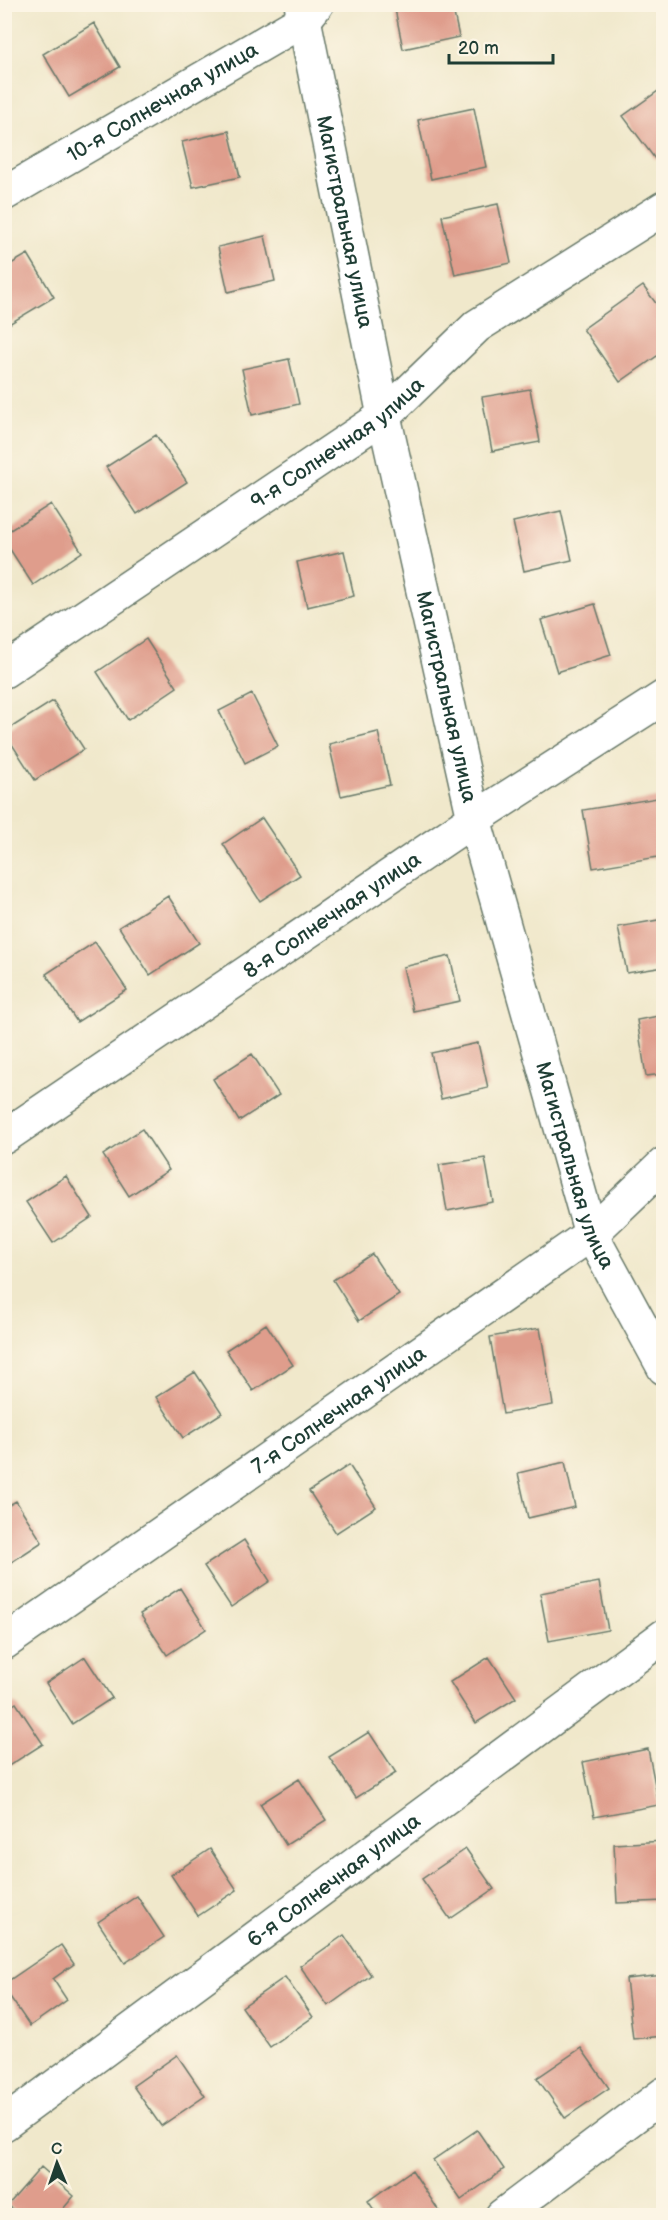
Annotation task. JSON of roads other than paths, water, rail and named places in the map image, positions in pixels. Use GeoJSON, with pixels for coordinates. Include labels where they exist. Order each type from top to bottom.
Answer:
{"type":"FeatureCollection","features":[{"type":"Feature","properties":{"kind":"street","name":"10-я Солнечная улица"},"geometry":{"type":"LineString","coordinates":[[4,194],[308,9]]}},
{"type":"Feature","properties":{"kind":"street","name":"Магистральная улица"},"geometry":{"type":"LineString","coordinates":[[308,9],[384,416],[474,819],[591,1234],[663,1368]]}},
{"type":"Feature","properties":{"kind":"street","name":"9-я Солнечная улица"},"geometry":{"type":"LineString","coordinates":[[4,671],[384,416],[477,326],[663,208]]}},
{"type":"Feature","properties":{"kind":"street","name":"8-я Солнечная улица"},"geometry":{"type":"LineString","coordinates":[[4,1137],[474,819],[663,698]]}},
{"type":"Feature","properties":{"kind":"street","name":"7-я Солнечная улица"},"geometry":{"type":"LineString","coordinates":[[4,1643],[591,1234],[663,1164]]}},
{"type":"Feature","properties":{"kind":"street","name":"6-я Солнечная улица"},"geometry":{"type":"LineString","coordinates":[[4,2124],[663,1636]]}},
{"type":"Feature","properties":{"kind":"street"},"geometry":{"type":"LineString","coordinates":[[502,2216],[663,2094]]}}]}
